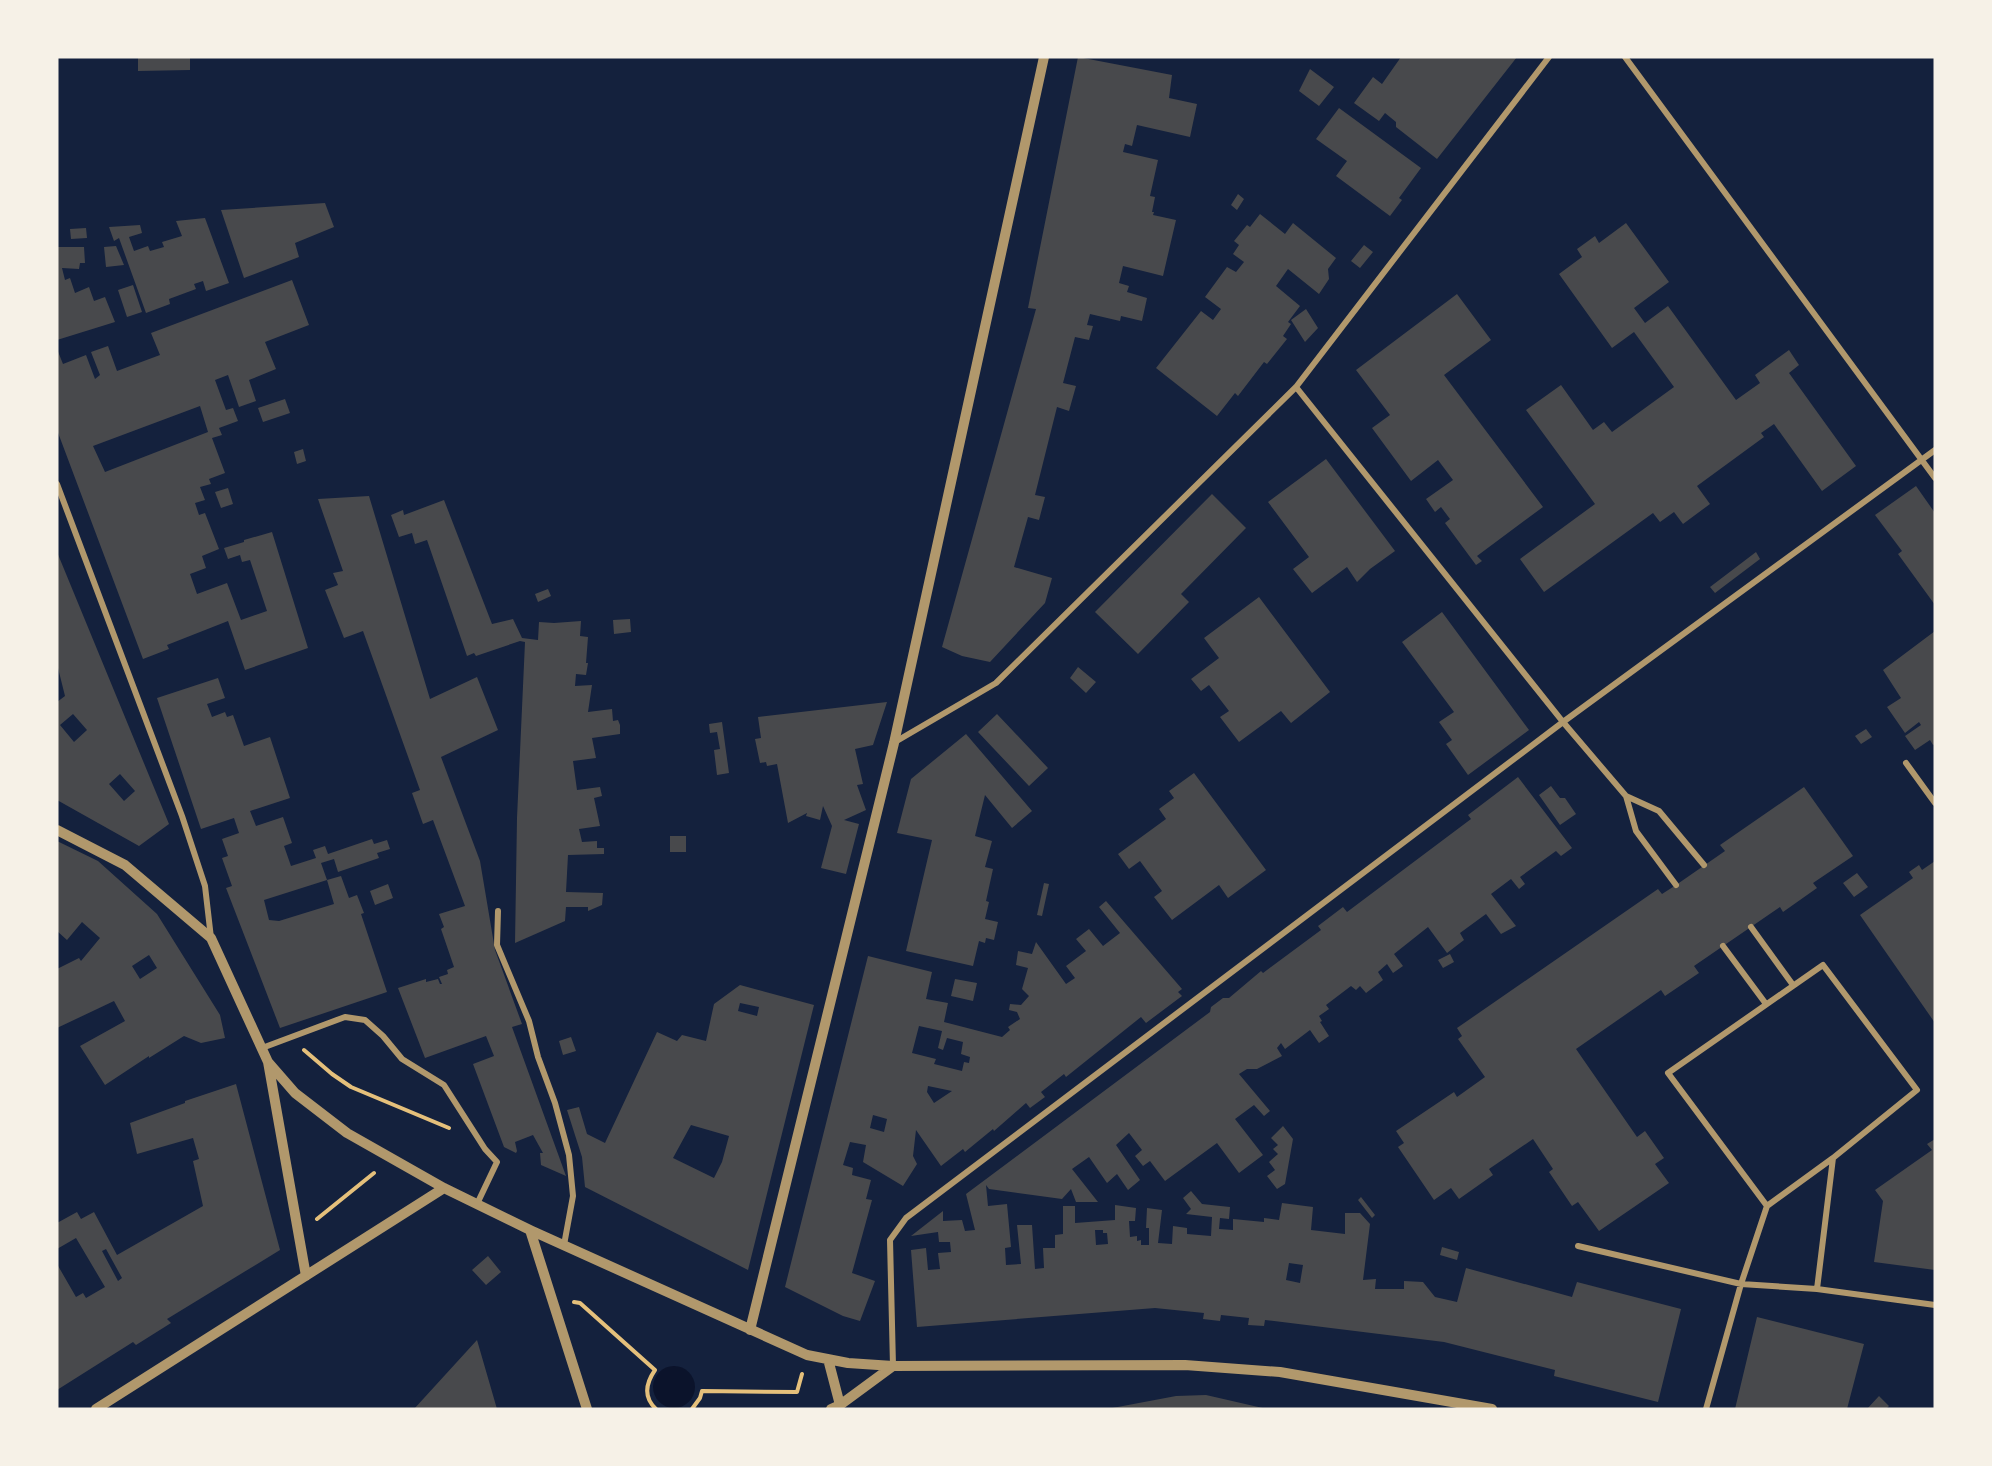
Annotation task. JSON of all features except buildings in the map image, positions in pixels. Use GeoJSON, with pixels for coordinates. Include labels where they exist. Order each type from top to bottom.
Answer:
{"type":"FeatureCollection","features":[{"type":"Feature","properties":{"kind":"street"},"geometry":{"type":"LineString","coordinates":[[750,1330],[894,743],[1044,57]]}},
{"type":"Feature","properties":{"kind":"street"},"geometry":{"type":"LineString","coordinates":[[894,743],[996,682],[1296,387],[1550,57]]}},
{"type":"Feature","properties":{"kind":"street"},"geometry":{"type":"LineString","coordinates":[[1625,57],[1935,478]]}},
{"type":"Feature","properties":{"kind":"street"},"geometry":{"type":"LineString","coordinates":[[1296,387],[1563,722],[1626,796],[1636,831],[1676,885]]}},
{"type":"Feature","properties":{"kind":"street"},"geometry":{"type":"LineString","coordinates":[[893,1366],[890,1240],[906,1218],[1563,722],[1935,450]]}},
{"type":"Feature","properties":{"kind":"street"},"geometry":{"type":"LineString","coordinates":[[57,484],[182,816],[205,886],[212,938],[268,1062],[306,1275]]}},
{"type":"Feature","properties":{"kind":"street"},"geometry":{"type":"LineString","coordinates":[[1906,763],[1935,802]]}},
{"type":"Feature","properties":{"kind":"street"},"geometry":{"type":"LineString","coordinates":[[1626,796],[1659,811],[1704,865]]}},
{"type":"Feature","properties":{"kind":"street"},"geometry":{"type":"LineString","coordinates":[[57,830],[125,865],[212,938]]}},
{"type":"Feature","properties":{"kind":"street"},"geometry":{"type":"LineString","coordinates":[[498,911],[497,945],[529,1021],[569,1155],[573,1196],[564,1245]]}},
{"type":"Feature","properties":{"kind":"street"},"geometry":{"type":"LineString","coordinates":[[1751,927],[1793,985]]}},
{"type":"Feature","properties":{"kind":"street"},"geometry":{"type":"LineString","coordinates":[[1724,946],[1766,1004]]}},
{"type":"Feature","properties":{"kind":"street"},"geometry":{"type":"LineString","coordinates":[[1706,1409],[1741,1284],[1767,1206],[1833,1158],[1917,1090],[1824,965],[1668,1073],[1767,1206]]}},
{"type":"Feature","properties":{"kind":"street"},"geometry":{"type":"LineString","coordinates":[[262,1048],[345,1017],[365,1020],[383,1036],[402,1059],[444,1085],[497,1162],[477,1204]]}},
{"type":"Feature","properties":{"kind":"street"},"geometry":{"type":"LineString","coordinates":[[268,1062],[295,1093],[348,1133],[444,1188],[530,1230],[807,1355],[848,1363],[893,1366],[1185,1365],[1280,1372],[1492,1409]]}},
{"type":"Feature","properties":{"kind":"street"},"geometry":{"type":"LineString","coordinates":[[1817,1289],[1833,1158]]}},
{"type":"Feature","properties":{"kind":"street"},"geometry":{"type":"LineString","coordinates":[[96,1409],[444,1188]]}},
{"type":"Feature","properties":{"kind":"street"},"geometry":{"type":"LineString","coordinates":[[530,1230],[587,1409]]}},
{"type":"Feature","properties":{"kind":"street"},"geometry":{"type":"LineString","coordinates":[[1578,1246],[1741,1284],[1817,1289],[1935,1305]]}},
{"type":"Feature","properties":{"kind":"street"},"geometry":{"type":"LineString","coordinates":[[828,1359],[836,1407],[893,1366]]}},
{"type":"Feature","properties":{"kind":"path"},"geometry":{"type":"LineString","coordinates":[[291,1037],[332,1074],[351,1087],[454,1130]]}},
{"type":"Feature","properties":{"kind":"path"},"geometry":{"type":"LineString","coordinates":[[298,1234],[392,1158]]}},
{"type":"Feature","properties":{"kind":"path"},"geometry":{"type":"LineString","coordinates":[[553,1300],[580,1303],[654,1370],[648,1380],[647,1388],[648,1398],[656,1409]]}},
{"type":"Feature","properties":{"kind":"path"},"geometry":{"type":"LineString","coordinates":[[692,1409],[702,1391],[797,1392],[807,1355]]}},
{"type":"Feature","properties":{"kind":"water"},"geometry":{"type":"Polygon","coordinates":[[[674,1366],[689,1372],[695,1387],[689,1402],[674,1408],[659,1402],[653,1387],[659,1372],[674,1366]]]}}]}
